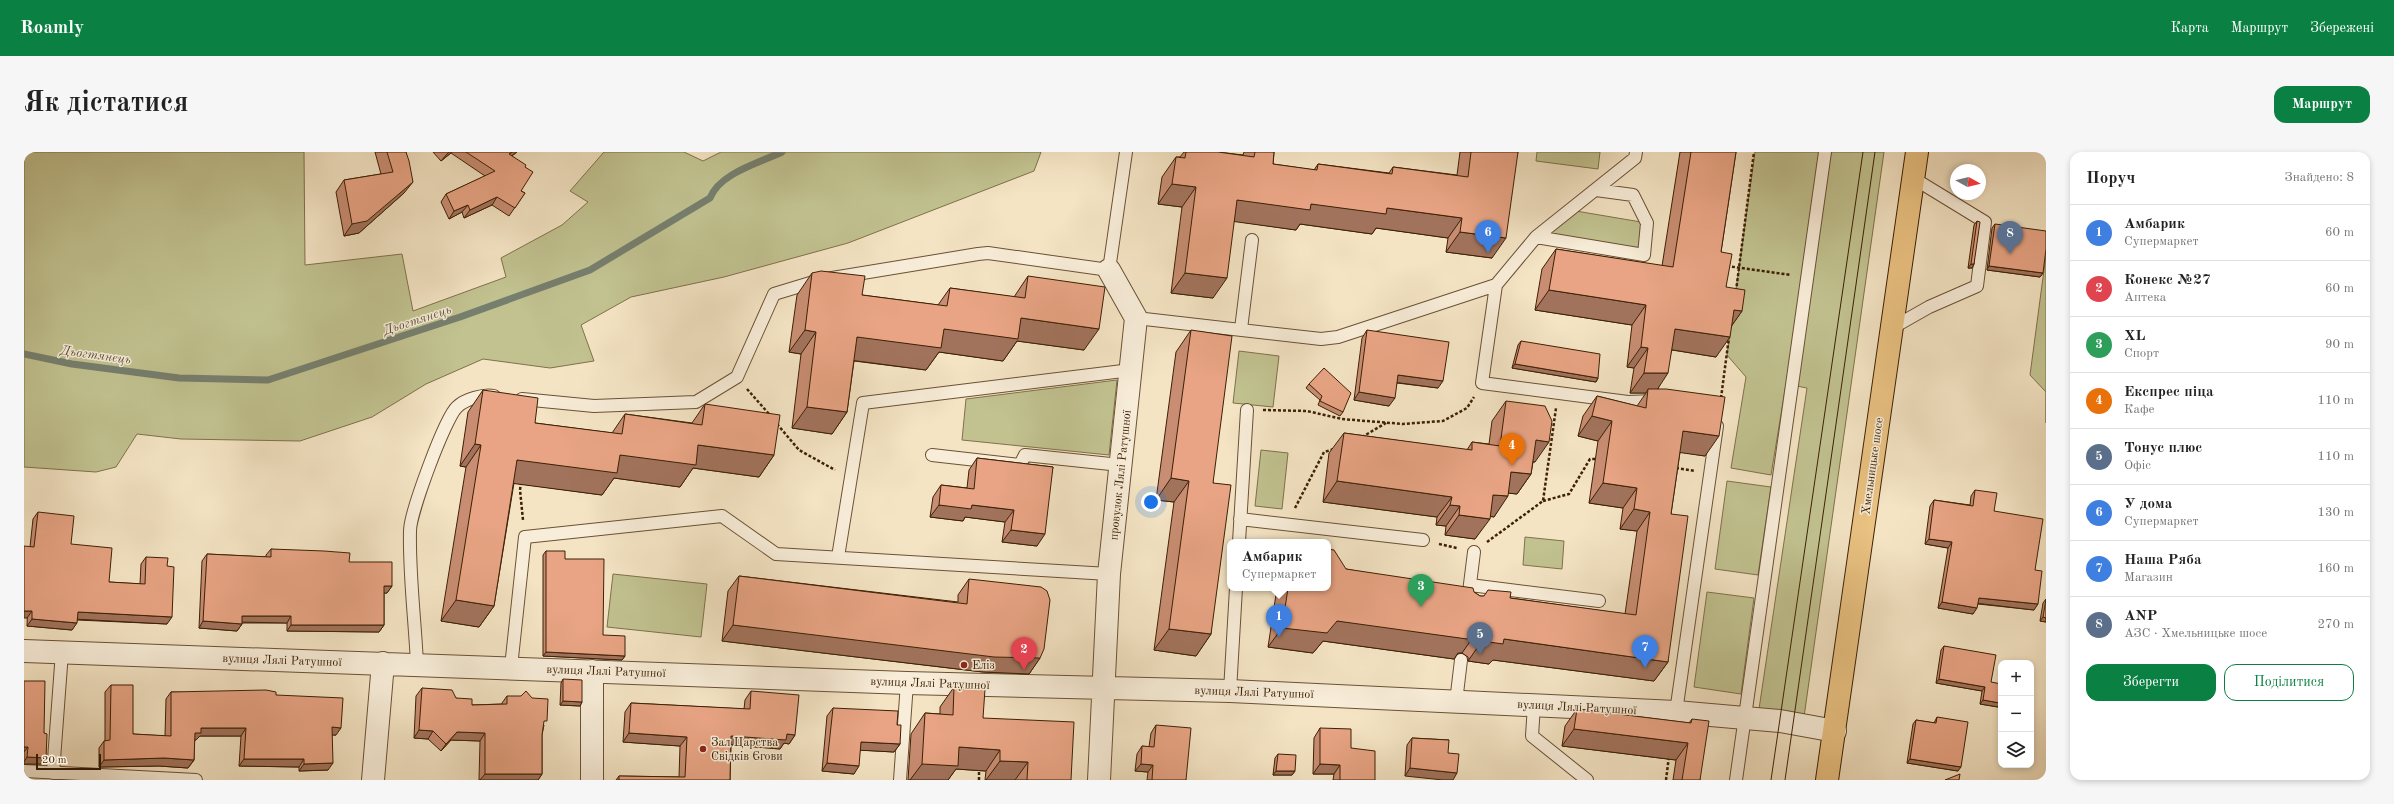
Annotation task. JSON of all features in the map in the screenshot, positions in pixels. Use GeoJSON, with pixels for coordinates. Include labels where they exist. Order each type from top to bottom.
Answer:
{"type":"FeatureCollection","features":[{"type":"Feature","properties":{"kind":"main road","name":"Хмельницьке шосе"},"geometry":{"type":"LineString","coordinates":[[1827,780],[1917,152]]}},
{"type":"Feature","properties":{"kind":"street"},"geometry":{"type":"LineString","coordinates":[[1109,270],[1136,318]]}},
{"type":"Feature","properties":{"kind":"street","name":"провулок Лялі Ратушної"},"geometry":{"type":"LineString","coordinates":[[1099,780],[1109,574],[1136,318]]}},
{"type":"Feature","properties":{"kind":"street","name":"вулиця Лялі Ратушної"},"geometry":{"type":"LineString","coordinates":[[24,651],[511,667],[907,683],[1230,691],[1676,712],[1745,717],[1834,730]]}},
{"type":"Feature","properties":{"kind":"street"},"geometry":{"type":"LineString","coordinates":[[373,780],[383,663]]}},
{"type":"Feature","properties":{"kind":"street"},"geometry":{"type":"LineString","coordinates":[[592,671],[592,780]]}},
{"type":"Feature","properties":{"kind":"lane"},"geometry":{"type":"LineString","coordinates":[[418,664],[410,529],[421,490],[438,446],[457,407],[484,394],[594,406],[696,402],[737,377],[774,294],[820,280],[988,253],[1109,270],[1126,152]]}},
{"type":"Feature","properties":{"kind":"lane"},"geometry":{"type":"LineString","coordinates":[[1636,152],[1635,158],[1536,237],[1496,286],[1482,383],[1628,402],[1667,400]]}},
{"type":"Feature","properties":{"kind":"lane"},"geometry":{"type":"LineString","coordinates":[[1736,780],[1825,152]]}},
{"type":"Feature","properties":{"kind":"lane"},"geometry":{"type":"LineString","coordinates":[[1892,328],[1929,307],[1977,286],[1985,222],[1913,178]]}},
{"type":"Feature","properties":{"kind":"lane"},"geometry":{"type":"LineString","coordinates":[[1536,237],[1644,255],[1647,223],[1633,195],[1596,190]]}},
{"type":"Feature","properties":{"kind":"lane"},"geometry":{"type":"LineString","coordinates":[[1241,329],[1252,240]]}},
{"type":"Feature","properties":{"kind":"lane"},"geometry":{"type":"LineString","coordinates":[[1136,318],[1321,339],[1334,338],[1496,286]]}},
{"type":"Feature","properties":{"kind":"lane"},"geometry":{"type":"LineString","coordinates":[[838,557],[863,402],[1131,370]]}},
{"type":"Feature","properties":{"kind":"lane"},"geometry":{"type":"LineString","coordinates":[[1676,712],[1721,398]]}},
{"type":"Feature","properties":{"kind":"lane"},"geometry":{"type":"LineString","coordinates":[[1239,539],[1247,410]]}},
{"type":"Feature","properties":{"kind":"lane"},"geometry":{"type":"LineString","coordinates":[[932,455],[1020,465],[1025,455],[1120,465]]}},
{"type":"Feature","properties":{"kind":"lane"},"geometry":{"type":"LineString","coordinates":[[511,667],[525,537],[722,516],[776,554],[1109,574]]}},
{"type":"Feature","properties":{"kind":"lane"},"geometry":{"type":"LineString","coordinates":[[1240,519],[1423,540]]}},
{"type":"Feature","properties":{"kind":"lane"},"geometry":{"type":"LineString","coordinates":[[1468,603],[1474,552]]}},
{"type":"Feature","properties":{"kind":"lane"},"geometry":{"type":"LineString","coordinates":[[1470,585],[1599,601]]}},
{"type":"Feature","properties":{"kind":"lane"},"geometry":{"type":"LineString","coordinates":[[1230,691],[1236,591]]}},
{"type":"Feature","properties":{"kind":"lane"},"geometry":{"type":"LineString","coordinates":[[52,773],[62,652]]}},
{"type":"Feature","properties":{"kind":"lane"},"geometry":{"type":"LineString","coordinates":[[1456,702],[1461,660]]}},
{"type":"Feature","properties":{"kind":"lane"},"geometry":{"type":"LineString","coordinates":[[900,780],[907,683]]}},
{"type":"Feature","properties":{"kind":"lane"},"geometry":{"type":"LineString","coordinates":[[1534,705],[1532,736],[1587,780]]}},
{"type":"Feature","properties":{"kind":"lane"},"geometry":{"type":"LineString","coordinates":[[24,771],[196,780]]}},
{"type":"Feature","properties":{"kind":"path"},"geometry":{"type":"LineString","coordinates":[[1735,296],[1754,152]]}},
{"type":"Feature","properties":{"kind":"path"},"geometry":{"type":"LineString","coordinates":[[1725,266],[1808,278]]}},
{"type":"Feature","properties":{"kind":"path"},"geometry":{"type":"LineString","coordinates":[[1721,398],[1730,333]]}},
{"type":"Feature","properties":{"kind":"path"},"geometry":{"type":"LineString","coordinates":[[737,377],[770,416]]}},
{"type":"Feature","properties":{"kind":"path"},"geometry":{"type":"LineString","coordinates":[[1247,410],[1307,411],[1342,420],[1403,424],[1443,421],[1467,408],[1482,383]]}},
{"type":"Feature","properties":{"kind":"path"},"geometry":{"type":"LineString","coordinates":[[1543,501],[1558,393]]}},
{"type":"Feature","properties":{"kind":"path"},"geometry":{"type":"LineString","coordinates":[[775,422],[799,450],[851,478]]}},
{"type":"Feature","properties":{"kind":"path"},"geometry":{"type":"LineString","coordinates":[[1357,440],[1386,423]]}},
{"type":"Feature","properties":{"kind":"path"},"geometry":{"type":"LineString","coordinates":[[1286,524],[1324,452],[1338,448]]}},
{"type":"Feature","properties":{"kind":"path"},"geometry":{"type":"LineString","coordinates":[[1423,540],[1474,552],[1543,501],[1569,494],[1590,459],[1605,459]]}},
{"type":"Feature","properties":{"kind":"path"},"geometry":{"type":"LineString","coordinates":[[1673,467],[1710,473]]}},
{"type":"Feature","properties":{"kind":"path"},"geometry":{"type":"LineString","coordinates":[[522,475],[520,490],[525,537]]}},
{"type":"Feature","properties":{"kind":"path"},"geometry":{"type":"LineString","coordinates":[[1666,780],[1670,750]]}},
{"type":"Feature","properties":{"kind":"path"},"geometry":{"type":"LineString","coordinates":[[979,780],[980,764]]}},
{"type":"Feature","properties":{"kind":"green space"},"geometry":{"type":"Polygon","coordinates":[[[24,152],[304,152],[305,265],[402,254],[413,311],[506,277],[501,258],[562,225],[588,202],[570,191],[604,152],[684,152],[703,161],[721,152],[1041,152],[1034,171],[848,243],[724,277],[631,297],[581,325],[594,361],[550,368],[483,359],[426,384],[372,417],[300,441],[181,439],[137,434],[116,467],[96,472],[24,467],[24,152]]]}},
{"type":"Feature","properties":{"kind":"green space"},"geometry":{"type":"Polygon","coordinates":[[[1537,152],[1600,152],[1598,169],[1536,161],[1537,152]]]}},
{"type":"Feature","properties":{"kind":"green space"},"geometry":{"type":"Polygon","coordinates":[[[1755,152],[1884,152],[1804,717],[1759,709],[1807,388],[1786,384],[1771,475],[1731,468],[1746,377],[1727,355],[1755,152]]]}},
{"type":"Feature","properties":{"kind":"green space"},"geometry":{"type":"Polygon","coordinates":[[[1570,210],[1647,223],[1644,255],[1536,237],[1570,210]]]}},
{"type":"Feature","properties":{"kind":"green space"},"geometry":{"type":"Polygon","coordinates":[[[2046,255],[2046,392],[2030,375],[2046,255]]]}},
{"type":"Feature","properties":{"kind":"green space"},"geometry":{"type":"Polygon","coordinates":[[[1239,351],[1279,356],[1273,407],[1233,403],[1239,351]]]}},
{"type":"Feature","properties":{"kind":"green space"},"geometry":{"type":"Polygon","coordinates":[[[1117,380],[1109,455],[962,440],[966,399],[1117,380]]]}},
{"type":"Feature","properties":{"kind":"green space"},"geometry":{"type":"Polygon","coordinates":[[[1261,450],[1288,453],[1282,509],[1255,506],[1261,450]]]}},
{"type":"Feature","properties":{"kind":"green space"},"geometry":{"type":"Polygon","coordinates":[[[1727,481],[1771,487],[1758,575],[1715,569],[1727,481]]]}},
{"type":"Feature","properties":{"kind":"green space"},"geometry":{"type":"Polygon","coordinates":[[[1525,537],[1564,541],[1562,569],[1523,565],[1525,537]]]}},
{"type":"Feature","properties":{"kind":"green space"},"geometry":{"type":"Polygon","coordinates":[[[613,574],[707,584],[701,637],[607,627],[613,574]]]}},
{"type":"Feature","properties":{"kind":"green space"},"geometry":{"type":"Polygon","coordinates":[[[1707,592],[1754,598],[1741,694],[1694,687],[1707,592]]]}},
{"type":"Feature","properties":{"kind":"building"},"geometry":{"type":"Polygon","coordinates":[[[387,152],[406,152],[413,182],[367,221],[352,224],[344,180],[393,172],[387,152]]]}},
{"type":"Feature","properties":{"kind":"building"},"geometry":{"type":"Polygon","coordinates":[[[466,152],[512,152],[509,154],[526,165],[525,167],[533,172],[521,191],[525,193],[515,208],[497,197],[470,210],[468,205],[454,211],[446,194],[495,171],[466,152]]]}},
{"type":"Feature","properties":{"kind":"building"},"geometry":{"type":"Polygon","coordinates":[[[1186,152],[1218,152],[1254,157],[1255,152],[1274,152],[1273,164],[1317,170],[1318,164],[1392,174],[1393,167],[1468,177],[1471,152],[1518,152],[1506,238],[1460,232],[1462,218],[1387,208],[1386,214],[1311,204],[1310,210],[1237,200],[1227,278],[1185,273],[1196,187],[1172,184],[1176,157],[1185,158],[1186,152]]]}},
{"type":"Feature","properties":{"kind":"building"},"geometry":{"type":"Polygon","coordinates":[[[1691,152],[1736,152],[1721,252],[1732,254],[1726,287],[1745,290],[1742,311],[1734,310],[1730,337],[1675,329],[1668,373],[1644,373],[1648,348],[1641,347],[1646,305],[1549,290],[1556,249],[1673,267],[1691,152]]]}},
{"type":"Feature","properties":{"kind":"building"},"geometry":{"type":"Polygon","coordinates":[[[1977,221],[1980,222],[1974,264],[1971,264],[1977,221]]]}},
{"type":"Feature","properties":{"kind":"building"},"geometry":{"type":"Polygon","coordinates":[[[1995,224],[2046,231],[2046,249],[2043,273],[1989,266],[1995,224]]]}},
{"type":"Feature","properties":{"kind":"building"},"geometry":{"type":"Polygon","coordinates":[[[821,271],[865,276],[862,295],[947,306],[950,288],[1025,298],[1028,276],[1105,287],[1099,329],[1021,318],[1018,339],[944,329],[941,348],[857,337],[847,412],[807,407],[816,332],[805,330],[812,273],[821,271]]]}},
{"type":"Feature","properties":{"kind":"building"},"geometry":{"type":"Polygon","coordinates":[[[1191,330],[1232,336],[1213,483],[1231,485],[1211,634],[1169,629],[1189,481],[1171,478],[1191,330]]]}},
{"type":"Feature","properties":{"kind":"building"},"geometry":{"type":"Polygon","coordinates":[[[1367,330],[1449,342],[1443,381],[1398,375],[1395,398],[1359,392],[1367,330]]]}},
{"type":"Feature","properties":{"kind":"building"},"geometry":{"type":"Polygon","coordinates":[[[1521,341],[1600,354],[1598,378],[1515,364],[1521,341]]]}},
{"type":"Feature","properties":{"kind":"building"},"geometry":{"type":"Polygon","coordinates":[[[1324,368],[1351,393],[1343,412],[1320,401],[1322,396],[1309,384],[1324,368]]]}},
{"type":"Feature","properties":{"kind":"building"},"geometry":{"type":"Polygon","coordinates":[[[1648,389],[1666,389],[1725,397],[1719,436],[1683,431],[1671,514],[1688,516],[1668,662],[1504,639],[1503,644],[1482,641],[1482,637],[1476,633],[1472,633],[1467,639],[1337,621],[1327,633],[1282,628],[1288,591],[1331,591],[1331,550],[1334,550],[1346,569],[1473,588],[1474,592],[1480,596],[1484,596],[1488,590],[1511,592],[1510,598],[1636,615],[1650,512],[1634,509],[1637,488],[1603,483],[1612,421],[1592,416],[1597,396],[1646,408],[1648,389]]]}},
{"type":"Feature","properties":{"kind":"building"},"geometry":{"type":"Polygon","coordinates":[[[483,390],[538,398],[535,423],[622,434],[625,414],[702,425],[705,404],[780,415],[774,455],[698,445],[696,465],[620,455],[617,473],[517,460],[494,606],[456,600],[481,445],[475,444],[483,390]]]}},
{"type":"Feature","properties":{"kind":"building"},"geometry":{"type":"Polygon","coordinates":[[[1506,401],[1545,406],[1552,421],[1549,442],[1536,440],[1531,474],[1511,472],[1508,496],[1493,495],[1490,519],[1459,515],[1460,506],[1450,505],[1452,497],[1337,481],[1344,433],[1472,450],[1472,442],[1500,446],[1506,401]]]}},
{"type":"Feature","properties":{"kind":"building"},"geometry":{"type":"Polygon","coordinates":[[[977,458],[1053,467],[1045,534],[1011,530],[1014,510],[972,505],[971,509],[939,505],[941,485],[974,489],[977,458]]]}},
{"type":"Feature","properties":{"kind":"building"},"geometry":{"type":"Polygon","coordinates":[[[1975,490],[1997,493],[1994,511],[2043,519],[2035,570],[2042,571],[2038,604],[1979,598],[1977,608],[1942,602],[1952,542],[1929,539],[1934,500],[1973,506],[1975,490]]]}},
{"type":"Feature","properties":{"kind":"building"},"geometry":{"type":"Polygon","coordinates":[[[38,512],[74,516],[71,544],[112,548],[109,582],[145,584],[146,557],[168,558],[167,566],[174,567],[172,617],[78,612],[77,623],[32,619],[32,611],[24,611],[24,546],[34,547],[38,512]]]}},
{"type":"Feature","properties":{"kind":"building"},"geometry":{"type":"Polygon","coordinates":[[[271,549],[350,553],[349,562],[392,562],[392,586],[384,586],[384,625],[291,625],[291,616],[242,616],[242,624],[203,621],[207,554],[271,557],[271,549]]]}},
{"type":"Feature","properties":{"kind":"building"},"geometry":{"type":"Polygon","coordinates":[[[546,551],[565,551],[565,559],[604,559],[603,635],[625,636],[625,656],[546,652],[546,551]]]}},
{"type":"Feature","properties":{"kind":"building"},"geometry":{"type":"Polygon","coordinates":[[[739,576],[967,604],[969,579],[1041,587],[1047,591],[1050,600],[1044,649],[1040,658],[994,657],[733,625],[739,576]]]}},
{"type":"Feature","properties":{"kind":"building"},"geometry":{"type":"Polygon","coordinates":[[[2046,599],[2046,618],[2043,617],[2046,599]]]}},
{"type":"Feature","properties":{"kind":"building"},"geometry":{"type":"Polygon","coordinates":[[[1944,646],[1996,655],[1991,682],[1998,683],[1998,703],[1983,700],[1985,687],[1939,679],[1944,646]]]}},
{"type":"Feature","properties":{"kind":"building"},"geometry":{"type":"Polygon","coordinates":[[[563,679],[582,680],[582,702],[563,701],[563,679]]]}},
{"type":"Feature","properties":{"kind":"building"},"geometry":{"type":"Polygon","coordinates":[[[24,681],[45,681],[44,733],[47,734],[46,758],[27,757],[28,747],[24,747],[24,681]]]}},
{"type":"Feature","properties":{"kind":"building"},"geometry":{"type":"Polygon","coordinates":[[[111,685],[133,685],[133,734],[171,736],[171,692],[266,690],[276,692],[276,695],[343,698],[341,728],[332,727],[333,763],[304,764],[304,759],[244,759],[246,728],[201,728],[201,733],[195,733],[194,760],[164,758],[104,760],[104,741],[110,740],[111,685]]]}},
{"type":"Feature","properties":{"kind":"building"},"geometry":{"type":"Polygon","coordinates":[[[954,687],[985,689],[983,718],[1074,722],[1071,780],[1027,780],[1028,762],[1000,761],[1000,750],[959,747],[958,766],[922,764],[925,713],[953,715],[954,687]]]}},
{"type":"Feature","properties":{"kind":"building"},"geometry":{"type":"Polygon","coordinates":[[[422,688],[452,690],[456,698],[472,699],[472,705],[507,704],[507,696],[521,696],[526,691],[532,698],[548,699],[547,721],[544,721],[542,735],[542,774],[485,774],[485,733],[457,732],[446,744],[433,731],[419,730],[422,688]]]}},
{"type":"Feature","properties":{"kind":"building"},"geometry":{"type":"Polygon","coordinates":[[[751,691],[799,695],[795,735],[787,734],[786,740],[731,736],[730,780],[619,780],[619,776],[685,777],[687,737],[629,733],[631,703],[750,709],[751,691]]]}},
{"type":"Feature","properties":{"kind":"building"},"geometry":{"type":"Polygon","coordinates":[[[833,708],[898,711],[897,725],[901,725],[900,744],[861,742],[859,766],[827,763],[833,708]]]}},
{"type":"Feature","properties":{"kind":"building"},"geometry":{"type":"Polygon","coordinates":[[[1577,709],[1691,723],[1692,719],[1709,721],[1700,780],[1682,780],[1688,743],[1574,729],[1577,709]]]}},
{"type":"Feature","properties":{"kind":"building"},"geometry":{"type":"Polygon","coordinates":[[[1937,717],[1968,722],[1961,767],[1910,759],[1916,720],[1936,723],[1937,717]]]}},
{"type":"Feature","properties":{"kind":"building"},"geometry":{"type":"Polygon","coordinates":[[[1156,725],[1191,728],[1186,780],[1152,780],[1153,765],[1141,764],[1142,746],[1154,747],[1156,725]]]}},
{"type":"Feature","properties":{"kind":"building"},"geometry":{"type":"Polygon","coordinates":[[[1320,728],[1351,729],[1351,748],[1375,751],[1375,780],[1340,780],[1340,765],[1320,764],[1320,728]]]}},
{"type":"Feature","properties":{"kind":"building"},"geometry":{"type":"Polygon","coordinates":[[[1412,738],[1449,740],[1448,753],[1459,754],[1457,773],[1410,768],[1412,738]]]}},
{"type":"Feature","properties":{"kind":"building"},"geometry":{"type":"Polygon","coordinates":[[[1278,754],[1296,755],[1295,771],[1276,771],[1278,754]]]}},
{"type":"Feature","properties":{"kind":"building"},"geometry":{"type":"Polygon","coordinates":[[[1960,774],[1959,780],[1945,780],[1960,774]]]}},
{"type":"Feature","properties":{"kind":"waterway","name":"Дьогтянець"},"geometry":{"type":"LineString","coordinates":[[24,354],[72,364],[179,378],[268,380],[460,317],[590,270],[710,198],[715,189],[731,175],[782,152]]}},
{"type":"Feature","properties":{"kind":"tram line"},"geometry":{"type":"LineString","coordinates":[[1771,780],[1863,152]]}},
{"type":"Feature","properties":{"kind":"tram line"},"geometry":{"type":"LineString","coordinates":[[1785,780],[1875,152]]}},
{"type":"Feature","properties":{"kind":"place","name":"У дома"},"geometry":{"type":"Point","coordinates":[1488,253]}},
{"type":"Feature","properties":{"kind":"place","name":"ANP"},"geometry":{"type":"Point","coordinates":[2010,254]}},
{"type":"Feature","properties":{"kind":"place","name":"Експрес піца"},"geometry":{"type":"Point","coordinates":[1512,466]}},
{"type":"Feature","properties":{"kind":"place","name":"XL"},"geometry":{"type":"Point","coordinates":[1421,607]}},
{"type":"Feature","properties":{"kind":"place","name":"Амбарик"},"geometry":{"type":"Point","coordinates":[1279,637]}},
{"type":"Feature","properties":{"kind":"place","name":"Тонус плюс"},"geometry":{"type":"Point","coordinates":[1480,655]}},
{"type":"Feature","properties":{"kind":"place","name":"Еліз"},"geometry":{"type":"Point","coordinates":[964,665]}},
{"type":"Feature","properties":{"kind":"place","name":"Наша Ряба"},"geometry":{"type":"Point","coordinates":[1645,668]}},
{"type":"Feature","properties":{"kind":"place","name":"Конекс №27"},"geometry":{"type":"Point","coordinates":[1024,670]}},
{"type":"Feature","properties":{"kind":"place","name":"Зал Царства Свідків Єгови"},"geometry":{"type":"Point","coordinates":[703,749]}}]}
